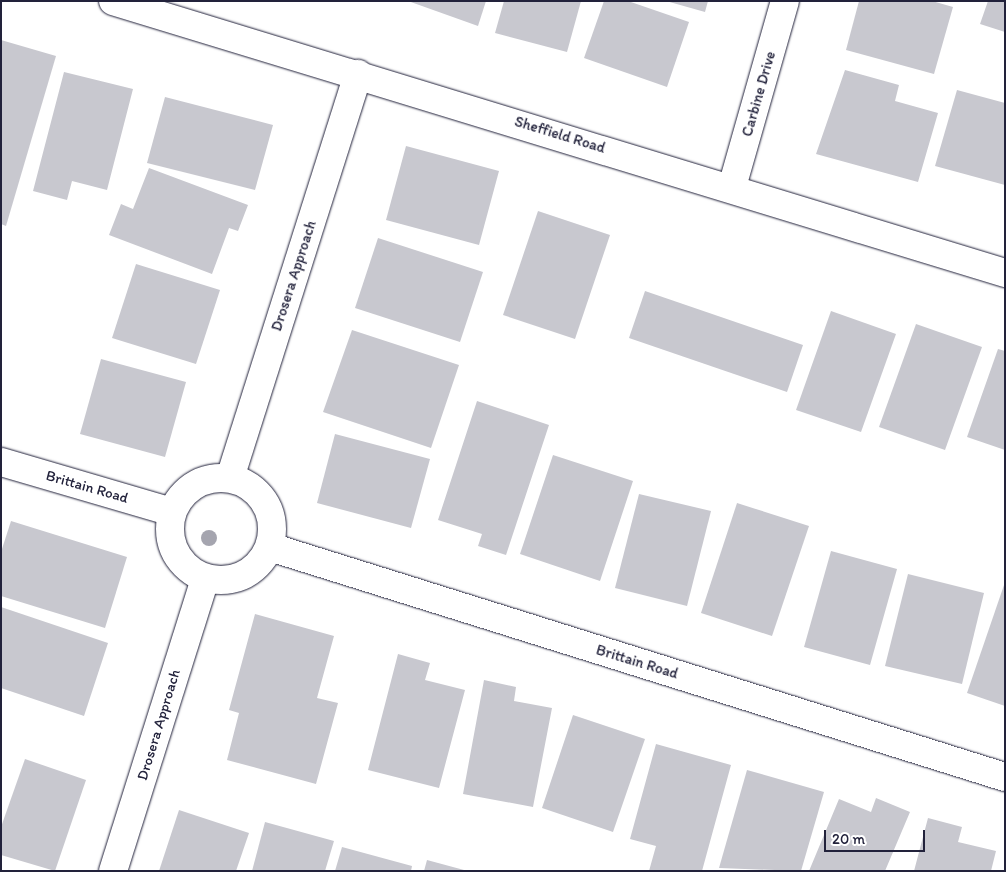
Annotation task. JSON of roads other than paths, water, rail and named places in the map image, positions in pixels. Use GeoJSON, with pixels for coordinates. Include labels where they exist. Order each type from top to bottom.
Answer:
{"type":"FeatureCollection","features":[{"type":"Feature","properties":{"kind":"street","name":"Sheffield Road"},"geometry":{"type":"LineString","coordinates":[[113,1],[732,187],[1005,273]]}},
{"type":"Feature","properties":{"kind":"street","name":"Carbine Drive"},"geometry":{"type":"LineString","coordinates":[[732,187],[785,1]]}},
{"type":"Feature","properties":{"kind":"street","name":"Drosera Approach"},"geometry":{"type":"LineString","coordinates":[[230,478],[358,74]]}},
{"type":"Feature","properties":{"kind":"street","name":"Brittain Road"},"geometry":{"type":"LineString","coordinates":[[1,462],[172,512]]}},
{"type":"Feature","properties":{"kind":"street"},"geometry":{"type":"LineString","coordinates":[[230,478],[252,488],[266,504],[273,525],[270,547],[258,566],[239,578],[205,579],[184,566],[172,547],[172,512],[190,488],[209,479],[230,478]]}},
{"type":"Feature","properties":{"kind":"street","name":"Brittain Road"},"geometry":{"type":"LineString","coordinates":[[270,547],[1005,777]]}},
{"type":"Feature","properties":{"kind":"street","name":"Drosera Approach"},"geometry":{"type":"LineString","coordinates":[[113,871],[205,579]]}}]}
